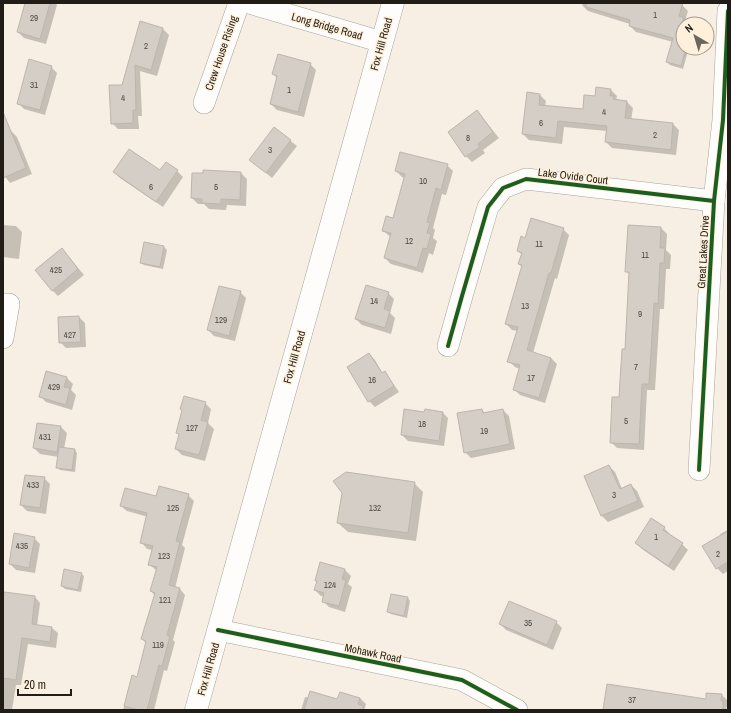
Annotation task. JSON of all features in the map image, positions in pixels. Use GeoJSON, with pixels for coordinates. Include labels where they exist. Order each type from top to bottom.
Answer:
{"type":"FeatureCollection","features":[{"type":"Feature","properties":{"kind":"main road","name":"Fox Hill Road"},"geometry":{"type":"LineString","coordinates":[[196,710],[393,3]]}},
{"type":"Feature","properties":{"kind":"street","name":"Crew House Rising"},"geometry":{"type":"LineString","coordinates":[[204,103],[239,3]]}},
{"type":"Feature","properties":{"kind":"street","name":"Long Bridge Road"},"geometry":{"type":"LineString","coordinates":[[249,3],[382,42]]}},
{"type":"Feature","properties":{"kind":"street","name":"Great Lakes Drive"},"geometry":{"type":"LineString","coordinates":[[699,470],[714,201],[725,120],[728,11]]}},
{"type":"Feature","properties":{"kind":"street","name":"Lake Ovide Court"},"geometry":{"type":"LineString","coordinates":[[448,346],[488,207],[503,188],[526,179],[714,201]]}},
{"type":"Feature","properties":{"kind":"street"},"geometry":{"type":"LineString","coordinates":[[3,304],[9,304],[3,338]]}},
{"type":"Feature","properties":{"kind":"street","name":"Mohawk Road"},"geometry":{"type":"LineString","coordinates":[[218,630],[462,680],[517,710]]}},
{"type":"Feature","properties":{"kind":"building"},"geometry":{"type":"Polygon","coordinates":[[[25,3],[50,3],[40,39],[17,32],[25,3]]]}},
{"type":"Feature","properties":{"kind":"building"},"geometry":{"type":"Polygon","coordinates":[[[586,3],[683,3],[679,16],[675,16],[675,56],[684,56],[681,66],[666,62],[673,38],[629,26],[630,20],[586,7],[586,3]]]}},
{"type":"Feature","properties":{"kind":"building"},"geometry":{"type":"Polygon","coordinates":[[[140,21],[163,28],[151,70],[135,65],[136,110],[133,110],[133,123],[111,124],[109,85],[122,85],[140,21]]]}},
{"type":"Feature","properties":{"kind":"building"},"geometry":{"type":"Polygon","coordinates":[[[278,54],[311,63],[298,112],[270,104],[277,76],[272,74],[278,54]]]}},
{"type":"Feature","properties":{"kind":"building"},"geometry":{"type":"Polygon","coordinates":[[[29,59],[52,66],[40,110],[17,104],[29,59]]]}},
{"type":"Feature","properties":{"kind":"building"},"geometry":{"type":"Polygon","coordinates":[[[596,87],[611,89],[610,96],[614,96],[613,99],[627,101],[625,118],[673,123],[671,150],[605,142],[607,126],[558,121],[556,138],[522,134],[527,92],[540,94],[539,105],[583,109],[584,95],[595,96],[596,87]]]}},
{"type":"Feature","properties":{"kind":"building"},"geometry":{"type":"Polygon","coordinates":[[[477,110],[493,132],[478,144],[480,147],[465,157],[448,132],[477,110]]]}},
{"type":"Feature","properties":{"kind":"building"},"geometry":{"type":"Polygon","coordinates":[[[3,112],[26,168],[3,178],[3,112]]]}},
{"type":"Feature","properties":{"kind":"building"},"geometry":{"type":"Polygon","coordinates":[[[274,127],[291,140],[266,173],[249,160],[274,127]]]}},
{"type":"Feature","properties":{"kind":"building"},"geometry":{"type":"Polygon","coordinates":[[[129,149],[160,170],[166,162],[178,170],[156,202],[113,172],[129,149]]]}},
{"type":"Feature","properties":{"kind":"building"},"geometry":{"type":"Polygon","coordinates":[[[400,152],[448,164],[441,190],[436,188],[427,222],[430,223],[427,233],[431,234],[427,249],[423,248],[417,268],[384,258],[391,233],[382,231],[386,216],[393,218],[405,174],[395,171],[400,152]]]}},
{"type":"Feature","properties":{"kind":"building"},"geometry":{"type":"Polygon","coordinates":[[[203,170],[241,172],[240,200],[221,199],[221,204],[202,203],[202,199],[191,198],[192,173],[203,173],[203,170]]]}},
{"type":"Feature","properties":{"kind":"building"},"geometry":{"type":"Polygon","coordinates":[[[531,218],[564,228],[551,273],[549,273],[527,350],[551,358],[539,398],[513,390],[520,365],[507,362],[518,327],[505,324],[522,265],[518,264],[522,253],[517,251],[521,236],[525,238],[531,218]]]}},
{"type":"Feature","properties":{"kind":"building"},"geometry":{"type":"Polygon","coordinates":[[[628,225],[661,227],[660,248],[665,248],[664,263],[660,263],[658,304],[654,303],[649,384],[642,384],[639,444],[610,443],[612,397],[619,397],[622,349],[625,349],[629,272],[625,272],[628,225]]]}},
{"type":"Feature","properties":{"kind":"building"},"geometry":{"type":"Polygon","coordinates":[[[144,242],[164,246],[160,267],[140,263],[144,242]]]}},
{"type":"Feature","properties":{"kind":"building"},"geometry":{"type":"Polygon","coordinates":[[[62,248],[78,269],[52,291],[35,270],[62,248]]]}},
{"type":"Feature","properties":{"kind":"building"},"geometry":{"type":"Polygon","coordinates":[[[366,285],[389,292],[384,309],[390,311],[385,328],[355,319],[366,285]]]}},
{"type":"Feature","properties":{"kind":"building"},"geometry":{"type":"Polygon","coordinates":[[[219,286],[241,291],[229,336],[207,330],[219,286]]]}},
{"type":"Feature","properties":{"kind":"building"},"geometry":{"type":"Polygon","coordinates":[[[79,316],[81,342],[59,343],[58,317],[79,316]]]}},
{"type":"Feature","properties":{"kind":"building"},"geometry":{"type":"Polygon","coordinates":[[[369,353],[382,373],[385,371],[394,386],[368,402],[347,367],[369,353]]]}},
{"type":"Feature","properties":{"kind":"building"},"geometry":{"type":"Polygon","coordinates":[[[46,371],[67,377],[64,387],[70,388],[66,405],[39,397],[46,371]]]}},
{"type":"Feature","properties":{"kind":"building"},"geometry":{"type":"Polygon","coordinates":[[[184,396],[206,402],[201,420],[208,422],[199,455],[175,449],[179,434],[176,433],[182,410],[180,409],[184,396]]]}},
{"type":"Feature","properties":{"kind":"building"},"geometry":{"type":"Polygon","coordinates":[[[404,409],[424,412],[425,409],[443,412],[439,441],[401,435],[404,409]]]}},
{"type":"Feature","properties":{"kind":"building"},"geometry":{"type":"Polygon","coordinates":[[[482,409],[483,413],[503,409],[510,444],[464,453],[457,413],[482,409]]]}},
{"type":"Feature","properties":{"kind":"building"},"geometry":{"type":"Polygon","coordinates":[[[37,423],[61,426],[57,452],[33,448],[37,423]]]}},
{"type":"Feature","properties":{"kind":"building"},"geometry":{"type":"Polygon","coordinates":[[[59,447],[75,449],[72,470],[56,468],[59,447]]]}},
{"type":"Feature","properties":{"kind":"building"},"geometry":{"type":"Polygon","coordinates":[[[609,465],[620,489],[631,484],[638,501],[601,516],[584,476],[609,465]]]}},
{"type":"Feature","properties":{"kind":"building"},"geometry":{"type":"Polygon","coordinates":[[[346,472],[415,482],[408,533],[337,523],[342,493],[333,481],[346,472]]]}},
{"type":"Feature","properties":{"kind":"building"},"geometry":{"type":"Polygon","coordinates":[[[25,475],[45,477],[40,508],[20,505],[25,475]]]}},
{"type":"Feature","properties":{"kind":"building"},"geometry":{"type":"Polygon","coordinates":[[[159,486],[189,494],[176,541],[180,542],[169,585],[180,588],[167,635],[170,636],[162,666],[159,665],[147,710],[138,710],[124,706],[132,675],[137,677],[146,641],[141,639],[155,593],[150,591],[157,567],[148,565],[153,546],[140,543],[147,513],[120,506],[125,488],[156,496],[159,486]]]}},
{"type":"Feature","properties":{"kind":"building"},"geometry":{"type":"Polygon","coordinates":[[[651,518],[665,527],[663,530],[683,543],[668,566],[635,543],[651,518]]]}},
{"type":"Feature","properties":{"kind":"building"},"geometry":{"type":"Polygon","coordinates":[[[728,531],[728,562],[716,569],[702,546],[728,531]]]}},
{"type":"Feature","properties":{"kind":"building"},"geometry":{"type":"Polygon","coordinates":[[[14,533],[35,537],[29,568],[9,564],[14,533]]]}},
{"type":"Feature","properties":{"kind":"building"},"geometry":{"type":"Polygon","coordinates":[[[320,562],[345,569],[342,579],[346,580],[339,606],[322,602],[324,593],[314,590],[320,562]]]}},
{"type":"Feature","properties":{"kind":"building"},"geometry":{"type":"Polygon","coordinates":[[[64,569],[82,573],[78,590],[61,586],[64,569]]]}},
{"type":"Feature","properties":{"kind":"building"},"geometry":{"type":"Polygon","coordinates":[[[4,592],[35,596],[32,624],[52,627],[50,642],[22,638],[16,680],[3,678],[4,592]]]}},
{"type":"Feature","properties":{"kind":"building"},"geometry":{"type":"Polygon","coordinates":[[[391,594],[408,597],[404,616],[387,612],[391,594]]]}},
{"type":"Feature","properties":{"kind":"building"},"geometry":{"type":"Polygon","coordinates":[[[509,601],[557,621],[547,645],[499,624],[509,601]]]}},
{"type":"Feature","properties":{"kind":"building"},"geometry":{"type":"Polygon","coordinates":[[[607,684],[706,699],[706,693],[722,694],[721,701],[723,701],[723,710],[603,710],[607,684]]]}},
{"type":"Feature","properties":{"kind":"building"},"geometry":{"type":"Polygon","coordinates":[[[310,691],[337,699],[340,692],[360,698],[358,704],[363,706],[363,710],[304,710],[310,691]]]}},
{"type":"Feature","properties":{"kind":"cycle path"},"geometry":{"type":"LineString","coordinates":[[699,470],[714,201],[723,120],[728,11]]}},
{"type":"Feature","properties":{"kind":"cycle path"},"geometry":{"type":"LineString","coordinates":[[448,346],[488,207],[503,188],[526,179],[714,201]]}},
{"type":"Feature","properties":{"kind":"cycle path"},"geometry":{"type":"LineString","coordinates":[[218,630],[462,680],[517,710]]}}]}
